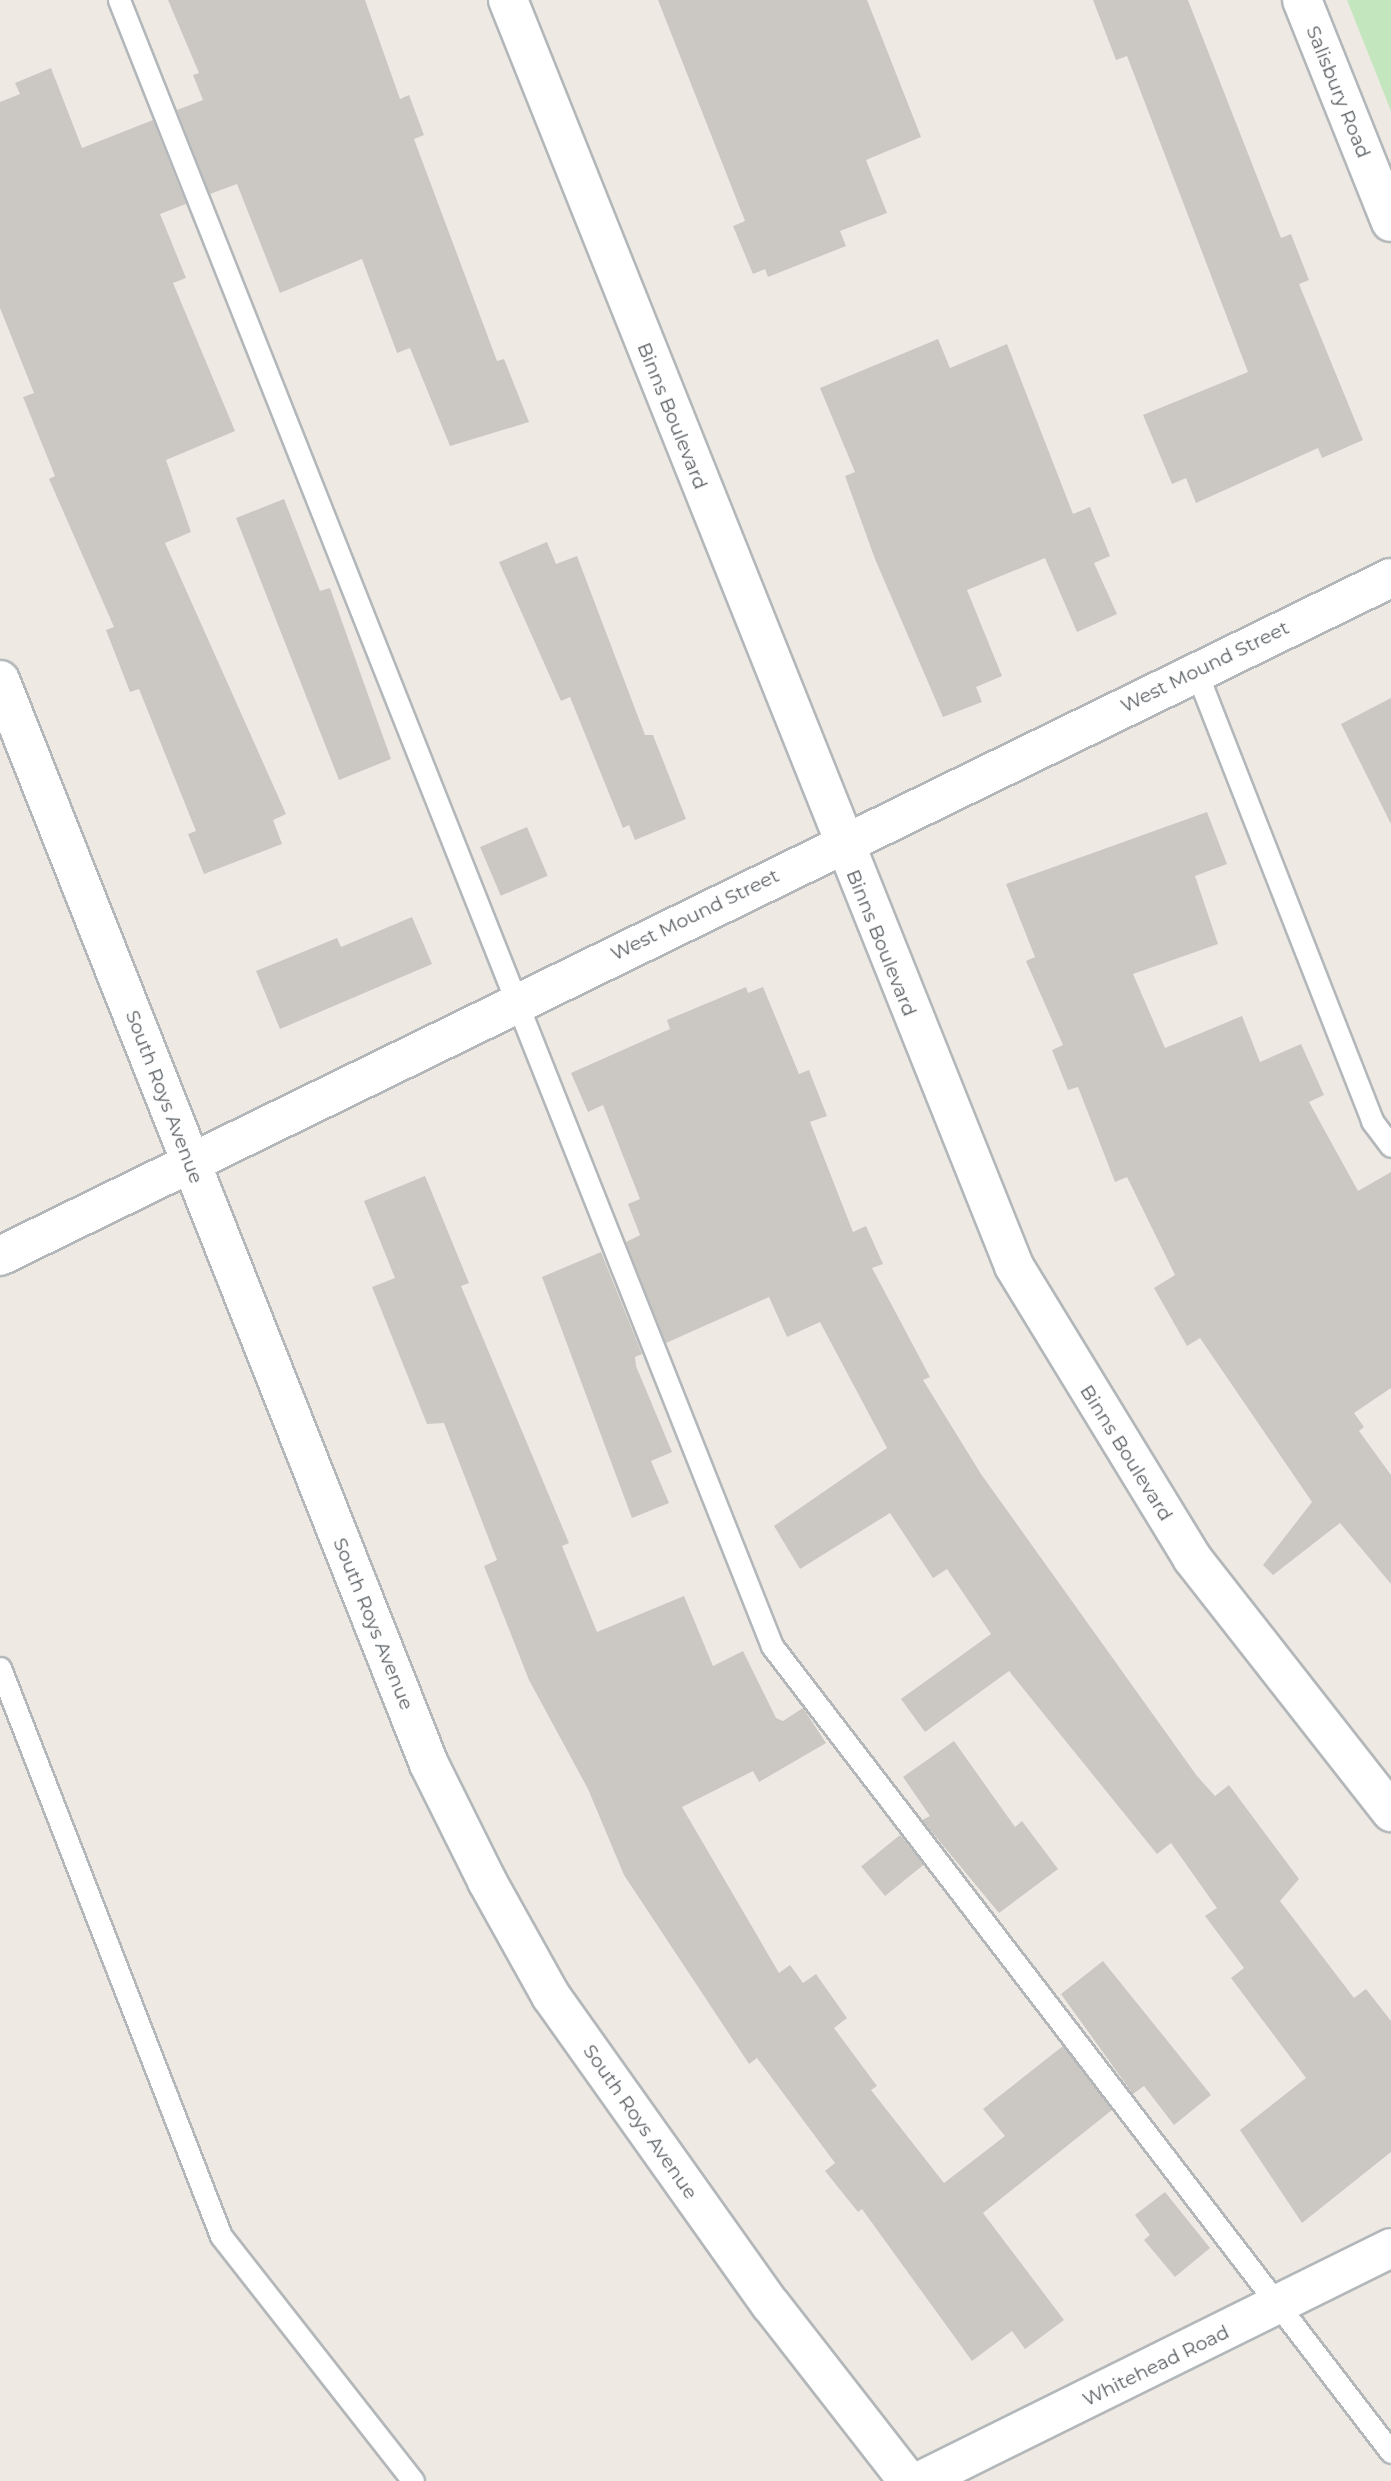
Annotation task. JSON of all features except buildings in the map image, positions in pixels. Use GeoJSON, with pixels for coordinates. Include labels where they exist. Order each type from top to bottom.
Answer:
{"type":"FeatureCollection","features":[{"type":"Feature","properties":{"kind":"street","name":"Binns Boulevard"},"geometry":{"type":"LineString","coordinates":[[508,0],[841,844],[1014,1266],[1048,1329],[1192,1558],[1391,1812]]}},
{"type":"Feature","properties":{"kind":"street","name":"Salisbury Road"},"geometry":{"type":"LineString","coordinates":[[1302,0],[1391,222]]}},
{"type":"Feature","properties":{"kind":"street","name":"West Mound Street"},"geometry":{"type":"LineString","coordinates":[[0,1256],[1391,578]]}},
{"type":"Feature","properties":{"kind":"street","name":"South Roys Avenue"},"geometry":{"type":"LineString","coordinates":[[0,680],[429,1764],[487,1881],[566,2018],[771,2305],[908,2481]]}},
{"type":"Feature","properties":{"kind":"street","name":"Whitehead Road"},"geometry":{"type":"LineString","coordinates":[[920,2481],[1391,2248]]}},
{"type":"Feature","properties":{"kind":"lane"},"geometry":{"type":"LineString","coordinates":[[119,0],[519,1001],[772,1646],[1391,2452]]}},
{"type":"Feature","properties":{"kind":"lane"},"geometry":{"type":"LineString","coordinates":[[1196,671],[1372,1121],[1391,1146]]}},
{"type":"Feature","properties":{"kind":"lane"},"geometry":{"type":"LineString","coordinates":[[0,1668],[221,2236],[413,2481]]}},
{"type":"Feature","properties":{"kind":"green space"},"geometry":{"type":"Polygon","coordinates":[[[1347,0],[1391,0],[1391,111],[1347,0]]]}}]}
